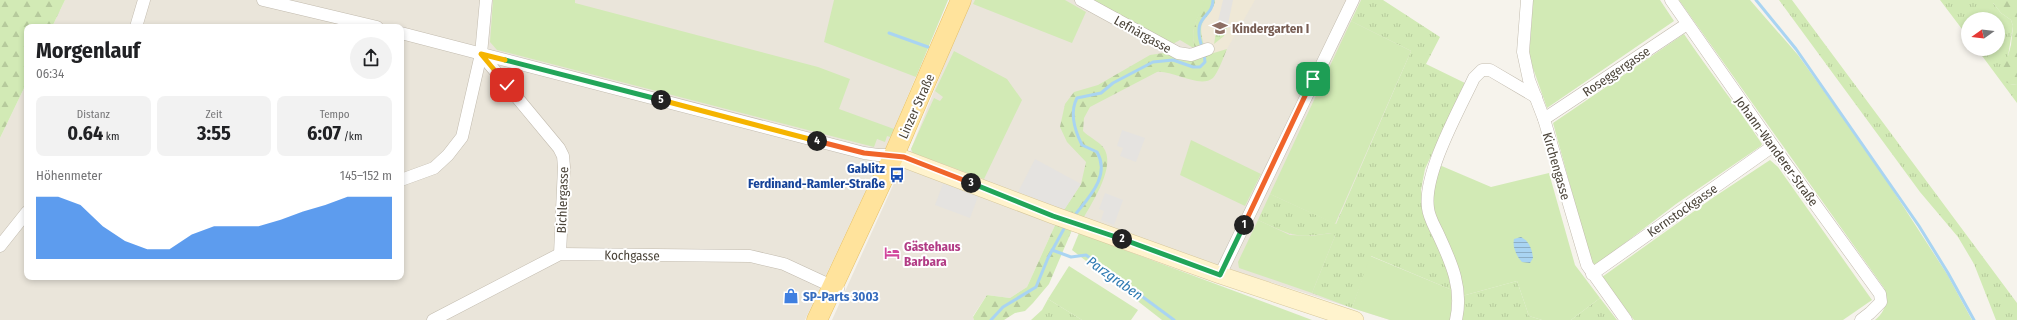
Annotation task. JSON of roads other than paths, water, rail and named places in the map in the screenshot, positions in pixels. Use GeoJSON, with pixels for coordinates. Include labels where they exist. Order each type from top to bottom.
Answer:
{"type":"FeatureCollection","features":[{"type":"Feature","properties":{"kind":"main road","name":"Linzer Straße"},"geometry":{"type":"LineString","coordinates":[[818,320],[837,288],[961,0]]}},
{"type":"Feature","properties":{"kind":"street"},"geometry":{"type":"LineString","coordinates":[[137,24],[144,0]]}},
{"type":"Feature","properties":{"kind":"street"},"geometry":{"type":"LineString","coordinates":[[263,0],[364,24]]}},
{"type":"Feature","properties":{"kind":"street"},"geometry":{"type":"LineString","coordinates":[[404,179],[434,168],[448,155],[462,137],[481,54],[486,0]]}},
{"type":"Feature","properties":{"kind":"street","name":"Lefnärgasse"},"geometry":{"type":"LineString","coordinates":[[1081,0],[1178,53],[1191,55],[1203,51]]}},
{"type":"Feature","properties":{"kind":"street"},"geometry":{"type":"LineString","coordinates":[[1220,275],[1352,0]]}},
{"type":"Feature","properties":{"kind":"street","name":"Kirchengasse"},"geometry":{"type":"LineString","coordinates":[[1527,0],[1524,60],[1529,80],[1544,119],[1587,265],[1626,320]]}},
{"type":"Feature","properties":{"kind":"street","name":"Johann-Wanderer-Straße"},"geometry":{"type":"LineString","coordinates":[[1671,0],[1773,146],[1880,294],[1881,302],[1861,320]]}},
{"type":"Feature","properties":{"kind":"street","name":"Roseggergasse"},"geometry":{"type":"LineString","coordinates":[[1544,119],[1687,24]]}},
{"type":"Feature","properties":{"kind":"street"},"geometry":{"type":"LineString","coordinates":[[404,34],[864,153],[894,155],[1053,216],[1220,275],[1355,320]]}},
{"type":"Feature","properties":{"kind":"street","name":"Bichlergasse"},"geometry":{"type":"LineString","coordinates":[[481,54],[563,156],[564,167],[560,254]]}},
{"type":"Feature","properties":{"kind":"street"},"geometry":{"type":"LineString","coordinates":[[1456,320],[1459,293],[1454,268],[1432,222],[1428,208],[1428,185],[1435,162],[1474,78],[1482,70],[1490,70],[1536,97]]}},
{"type":"Feature","properties":{"kind":"street","name":"Kernstockgasse"},"geometry":{"type":"LineString","coordinates":[[1592,274],[1773,146]]}},
{"type":"Feature","properties":{"kind":"street"},"geometry":{"type":"LineString","coordinates":[[0,246],[24,216]]}},
{"type":"Feature","properties":{"kind":"street","name":"Kochgasse"},"geometry":{"type":"LineString","coordinates":[[433,320],[560,254],[750,256],[784,264],[837,288]]}},
{"type":"Feature","properties":{"kind":"water"},"geometry":{"type":"Polygon","coordinates":[[[1521,237],[1531,248],[1533,258],[1530,263],[1522,262],[1515,252],[1514,239],[1521,237]]]}},
{"type":"Feature","properties":{"kind":"waterway"},"geometry":{"type":"LineString","coordinates":[[1202,47],[1199,36],[1199,28],[1203,18],[1210,11],[1213,0]]}},
{"type":"Feature","properties":{"kind":"waterway"},"geometry":{"type":"LineString","coordinates":[[1756,0],[1796,49],[1919,226],[1948,273],[1974,320]]}},
{"type":"Feature","properties":{"kind":"waterway"},"geometry":{"type":"LineString","coordinates":[[889,33],[928,47]]}},
{"type":"Feature","properties":{"kind":"waterway"},"geometry":{"type":"LineString","coordinates":[[1074,216],[1096,186],[1100,178],[1101,170],[1101,161],[1097,152],[1082,145],[1077,134],[1073,116],[1073,110],[1077,98],[1101,93],[1113,83],[1153,62],[1173,60],[1193,67],[1200,67],[1205,62],[1204,54]]}},
{"type":"Feature","properties":{"kind":"waterway"},"geometry":{"type":"LineString","coordinates":[[991,320],[1003,307],[1036,287],[1048,258],[1066,225]]}},
{"type":"Feature","properties":{"kind":"waterway","name":"Parzgraben"},"geometry":{"type":"LineString","coordinates":[[1052,250],[1071,257],[1086,255],[1174,320]]}},
{"type":"Feature","properties":{"kind":"place","name":"Kindergarten I"},"geometry":{"type":"Point","coordinates":[1220,28]}},
{"type":"Feature","properties":{"kind":"place","name":"Gablitz Ferdinand-Ramler-Straße"},"geometry":{"type":"Point","coordinates":[897,175]}},
{"type":"Feature","properties":{"kind":"place","name":"Gästehaus Barbara"},"geometry":{"type":"Point","coordinates":[892,253]}},
{"type":"Feature","properties":{"kind":"place","name":"SP-Parts 3003"},"geometry":{"type":"Point","coordinates":[791,296]}}]}
